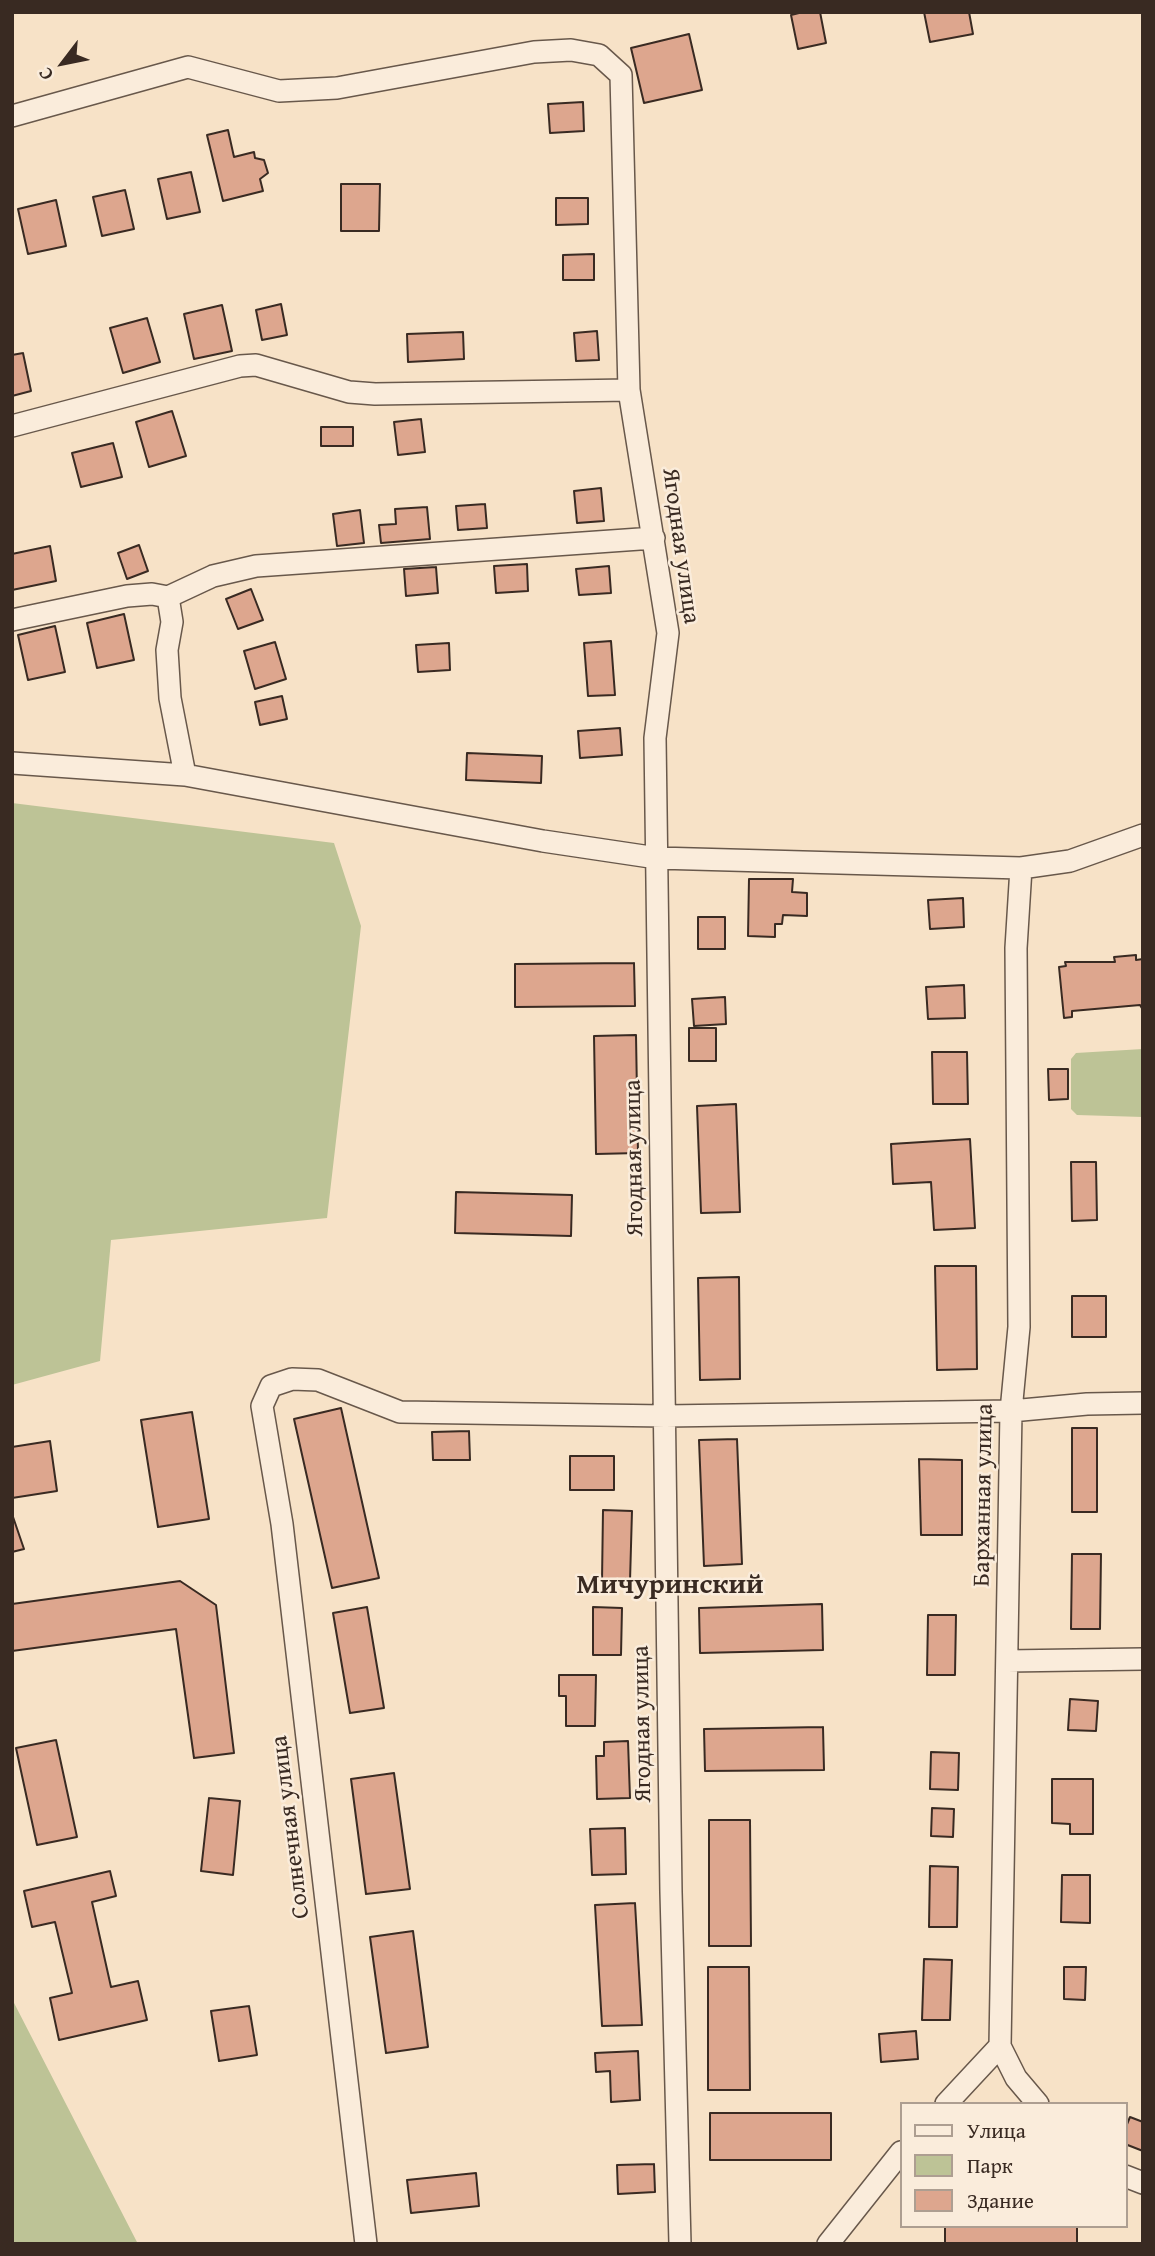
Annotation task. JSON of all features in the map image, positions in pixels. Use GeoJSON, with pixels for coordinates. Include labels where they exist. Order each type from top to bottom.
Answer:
{"type":"FeatureCollection","features":[{"type":"Feature","properties":{"kind":"street","name":"Ягодная улица"},"geometry":{"type":"LineString","coordinates":[[12,116],[188,67],[279,91],[337,88],[534,52],[571,50],[599,55],[621,75],[629,390],[668,633],[655,738],[671,1892],[680,2244]]}},
{"type":"Feature","properties":{"kind":"street"},"geometry":{"type":"LineString","coordinates":[[12,426],[240,366],[256,365],[349,392],[375,394],[629,390]]}},
{"type":"Feature","properties":{"kind":"street"},"geometry":{"type":"LineString","coordinates":[[12,620],[127,596],[152,594],[168,597],[213,576],[256,566],[654,538]]}},
{"type":"Feature","properties":{"kind":"street"},"geometry":{"type":"LineString","coordinates":[[168,597],[173,622],[167,650],[170,698],[185,775]]}},
{"type":"Feature","properties":{"kind":"street"},"geometry":{"type":"LineString","coordinates":[[12,763],[185,775],[543,841],[657,858],[1021,868],[1070,862],[1143,835]]}},
{"type":"Feature","properties":{"kind":"street","name":"Барханная улица"},"geometry":{"type":"LineString","coordinates":[[1000,2046],[1011,1411],[1018,1327],[1016,948],[1021,868]]}},
{"type":"Feature","properties":{"kind":"street","name":"Солнечная улица"},"geometry":{"type":"LineString","coordinates":[[366,2244],[282,1524],[262,1406],[271,1386],[292,1379],[318,1380],[400,1412],[666,1416]]}},
{"type":"Feature","properties":{"kind":"street"},"geometry":{"type":"LineString","coordinates":[[666,1416],[1011,1411],[1087,1404],[1143,1403]]}},
{"type":"Feature","properties":{"kind":"street"},"geometry":{"type":"LineString","coordinates":[[1007,1661],[1143,1659]]}},
{"type":"Feature","properties":{"kind":"street"},"geometry":{"type":"LineString","coordinates":[[948,2102],[1000,2046],[1016,2078],[1036,2102]]}},
{"type":"Feature","properties":{"kind":"street"},"geometry":{"type":"LineString","coordinates":[[828,2244],[898,2159]]}},
{"type":"Feature","properties":{"kind":"green space"},"geometry":{"type":"Polygon","coordinates":[[[12,803],[334,843],[361,926],[327,1218],[111,1240],[100,1361],[12,1385],[12,803]]]}},
{"type":"Feature","properties":{"kind":"green space"},"geometry":{"type":"Polygon","coordinates":[[[1143,1049],[1143,1117],[1077,1115],[1071,1109],[1071,1059],[1076,1053],[1143,1049]]]}},
{"type":"Feature","properties":{"kind":"green space"},"geometry":{"type":"Polygon","coordinates":[[[12,1999],[138,2244],[12,2244],[12,1999]]]}},
{"type":"Feature","properties":{"kind":"building"},"geometry":{"type":"Polygon","coordinates":[[[820,12],[826,43],[798,49],[791,15],[820,12]]]}},
{"type":"Feature","properties":{"kind":"building"},"geometry":{"type":"Polygon","coordinates":[[[924,12],[969,12],[973,34],[930,42],[924,12]]]}},
{"type":"Feature","properties":{"kind":"building"},"geometry":{"type":"Polygon","coordinates":[[[689,34],[702,90],[644,103],[631,48],[689,34]]]}},
{"type":"Feature","properties":{"kind":"building"},"geometry":{"type":"Polygon","coordinates":[[[583,102],[584,131],[550,133],[548,104],[583,102]]]}},
{"type":"Feature","properties":{"kind":"building"},"geometry":{"type":"Polygon","coordinates":[[[228,130],[234,157],[254,152],[255,158],[264,160],[268,173],[260,179],[263,191],[223,201],[207,135],[228,130]]]}},
{"type":"Feature","properties":{"kind":"building"},"geometry":{"type":"Polygon","coordinates":[[[191,172],[200,212],[167,219],[158,179],[191,172]]]}},
{"type":"Feature","properties":{"kind":"building"},"geometry":{"type":"Polygon","coordinates":[[[341,184],[380,184],[379,231],[341,231],[341,184]]]}},
{"type":"Feature","properties":{"kind":"building"},"geometry":{"type":"Polygon","coordinates":[[[125,190],[134,229],[102,236],[93,197],[125,190]]]}},
{"type":"Feature","properties":{"kind":"building"},"geometry":{"type":"Polygon","coordinates":[[[556,198],[588,198],[588,224],[556,225],[556,198]]]}},
{"type":"Feature","properties":{"kind":"building"},"geometry":{"type":"Polygon","coordinates":[[[56,200],[66,246],[28,254],[18,209],[56,200]]]}},
{"type":"Feature","properties":{"kind":"building"},"geometry":{"type":"Polygon","coordinates":[[[594,254],[594,280],[563,280],[563,255],[594,254]]]}},
{"type":"Feature","properties":{"kind":"building"},"geometry":{"type":"Polygon","coordinates":[[[281,304],[287,335],[262,340],[256,310],[281,304]]]}},
{"type":"Feature","properties":{"kind":"building"},"geometry":{"type":"Polygon","coordinates":[[[222,305],[232,351],[194,359],[184,314],[222,305]]]}},
{"type":"Feature","properties":{"kind":"building"},"geometry":{"type":"Polygon","coordinates":[[[147,318],[160,362],[123,373],[110,328],[147,318]]]}},
{"type":"Feature","properties":{"kind":"building"},"geometry":{"type":"Polygon","coordinates":[[[597,331],[599,360],[576,361],[574,333],[597,331]]]}},
{"type":"Feature","properties":{"kind":"building"},"geometry":{"type":"Polygon","coordinates":[[[463,332],[464,359],[408,362],[407,334],[463,332]]]}},
{"type":"Feature","properties":{"kind":"building"},"geometry":{"type":"Polygon","coordinates":[[[23,353],[31,391],[12,396],[12,355],[23,353]]]}},
{"type":"Feature","properties":{"kind":"building"},"geometry":{"type":"Polygon","coordinates":[[[172,411],[186,456],[149,467],[136,422],[172,411]]]}},
{"type":"Feature","properties":{"kind":"building"},"geometry":{"type":"Polygon","coordinates":[[[421,419],[425,452],[398,455],[394,422],[421,419]]]}},
{"type":"Feature","properties":{"kind":"building"},"geometry":{"type":"Polygon","coordinates":[[[321,427],[353,427],[353,446],[321,446],[321,427]]]}},
{"type":"Feature","properties":{"kind":"building"},"geometry":{"type":"Polygon","coordinates":[[[113,443],[122,477],[81,487],[72,453],[113,443]]]}},
{"type":"Feature","properties":{"kind":"building"},"geometry":{"type":"Polygon","coordinates":[[[601,488],[604,521],[577,523],[574,491],[601,488]]]}},
{"type":"Feature","properties":{"kind":"building"},"geometry":{"type":"Polygon","coordinates":[[[485,504],[487,528],[458,530],[456,506],[485,504]]]}},
{"type":"Feature","properties":{"kind":"building"},"geometry":{"type":"Polygon","coordinates":[[[427,507],[430,539],[381,543],[379,525],[396,524],[395,509],[427,507]]]}},
{"type":"Feature","properties":{"kind":"building"},"geometry":{"type":"Polygon","coordinates":[[[360,510],[364,543],[337,546],[333,514],[360,510]]]}},
{"type":"Feature","properties":{"kind":"building"},"geometry":{"type":"Polygon","coordinates":[[[139,545],[148,571],[127,579],[118,553],[139,545]]]}},
{"type":"Feature","properties":{"kind":"building"},"geometry":{"type":"Polygon","coordinates":[[[50,546],[56,581],[12,590],[12,554],[50,546]]]}},
{"type":"Feature","properties":{"kind":"building"},"geometry":{"type":"Polygon","coordinates":[[[527,564],[528,591],[496,593],[494,566],[527,564]]]}},
{"type":"Feature","properties":{"kind":"building"},"geometry":{"type":"Polygon","coordinates":[[[609,566],[611,593],[579,595],[576,569],[609,566]]]}},
{"type":"Feature","properties":{"kind":"building"},"geometry":{"type":"Polygon","coordinates":[[[436,567],[438,593],[406,596],[404,569],[436,567]]]}},
{"type":"Feature","properties":{"kind":"building"},"geometry":{"type":"Polygon","coordinates":[[[251,589],[263,620],[238,629],[226,599],[251,589]]]}},
{"type":"Feature","properties":{"kind":"building"},"geometry":{"type":"Polygon","coordinates":[[[124,614],[134,660],[97,668],[87,623],[124,614]]]}},
{"type":"Feature","properties":{"kind":"building"},"geometry":{"type":"Polygon","coordinates":[[[55,626],[65,672],[28,680],[18,635],[55,626]]]}},
{"type":"Feature","properties":{"kind":"building"},"geometry":{"type":"Polygon","coordinates":[[[611,641],[615,695],[588,696],[584,643],[611,641]]]}},
{"type":"Feature","properties":{"kind":"building"},"geometry":{"type":"Polygon","coordinates":[[[275,642],[286,679],[255,689],[244,651],[275,642]]]}},
{"type":"Feature","properties":{"kind":"building"},"geometry":{"type":"Polygon","coordinates":[[[449,643],[450,670],[418,672],[416,645],[449,643]]]}},
{"type":"Feature","properties":{"kind":"building"},"geometry":{"type":"Polygon","coordinates":[[[282,696],[287,719],[260,725],[255,702],[282,696]]]}},
{"type":"Feature","properties":{"kind":"building"},"geometry":{"type":"Polygon","coordinates":[[[620,728],[622,755],[580,758],[578,731],[620,728]]]}},
{"type":"Feature","properties":{"kind":"building"},"geometry":{"type":"Polygon","coordinates":[[[467,753],[542,756],[541,783],[466,780],[467,753]]]}},
{"type":"Feature","properties":{"kind":"building"},"geometry":{"type":"Polygon","coordinates":[[[749,879],[793,879],[792,892],[807,893],[807,916],[783,915],[782,924],[775,924],[775,937],[748,936],[749,879]]]}},
{"type":"Feature","properties":{"kind":"building"},"geometry":{"type":"Polygon","coordinates":[[[963,898],[964,927],[930,929],[928,900],[963,898]]]}},
{"type":"Feature","properties":{"kind":"building"},"geometry":{"type":"Polygon","coordinates":[[[698,917],[725,917],[725,949],[698,949],[698,917]]]}},
{"type":"Feature","properties":{"kind":"building"},"geometry":{"type":"Polygon","coordinates":[[[1136,955],[1136,960],[1143,959],[1143,1010],[1140,1005],[1072,1011],[1072,1017],[1064,1018],[1059,967],[1066,966],[1065,962],[1115,962],[1114,957],[1136,955]]]}},
{"type":"Feature","properties":{"kind":"building"},"geometry":{"type":"Polygon","coordinates":[[[634,963],[635,1006],[515,1007],[515,964],[634,963]]]}},
{"type":"Feature","properties":{"kind":"building"},"geometry":{"type":"Polygon","coordinates":[[[964,985],[965,1018],[928,1019],[926,987],[964,985]]]}},
{"type":"Feature","properties":{"kind":"building"},"geometry":{"type":"Polygon","coordinates":[[[725,997],[726,1024],[694,1026],[692,999],[725,997]]]}},
{"type":"Feature","properties":{"kind":"building"},"geometry":{"type":"Polygon","coordinates":[[[689,1028],[716,1028],[716,1061],[689,1061],[689,1028]]]}},
{"type":"Feature","properties":{"kind":"building"},"geometry":{"type":"Polygon","coordinates":[[[636,1035],[638,1153],[596,1154],[594,1036],[636,1035]]]}},
{"type":"Feature","properties":{"kind":"building"},"geometry":{"type":"Polygon","coordinates":[[[932,1052],[967,1052],[968,1104],[933,1104],[932,1052]]]}},
{"type":"Feature","properties":{"kind":"building"},"geometry":{"type":"Polygon","coordinates":[[[1048,1069],[1068,1069],[1068,1099],[1049,1100],[1048,1069]]]}},
{"type":"Feature","properties":{"kind":"building"},"geometry":{"type":"Polygon","coordinates":[[[736,1104],[740,1212],[701,1213],[697,1106],[736,1104]]]}},
{"type":"Feature","properties":{"kind":"building"},"geometry":{"type":"Polygon","coordinates":[[[970,1139],[975,1228],[934,1230],[931,1182],[893,1184],[891,1144],[970,1139]]]}},
{"type":"Feature","properties":{"kind":"building"},"geometry":{"type":"Polygon","coordinates":[[[1071,1162],[1096,1162],[1097,1220],[1072,1221],[1071,1162]]]}},
{"type":"Feature","properties":{"kind":"building"},"geometry":{"type":"Polygon","coordinates":[[[456,1192],[572,1195],[571,1236],[455,1233],[456,1192]]]}},
{"type":"Feature","properties":{"kind":"building"},"geometry":{"type":"Polygon","coordinates":[[[935,1266],[976,1266],[977,1369],[937,1370],[935,1266]]]}},
{"type":"Feature","properties":{"kind":"building"},"geometry":{"type":"Polygon","coordinates":[[[739,1277],[740,1379],[700,1380],[698,1278],[739,1277]]]}},
{"type":"Feature","properties":{"kind":"building"},"geometry":{"type":"Polygon","coordinates":[[[1072,1296],[1106,1296],[1106,1337],[1072,1337],[1072,1296]]]}},
{"type":"Feature","properties":{"kind":"building"},"geometry":{"type":"Polygon","coordinates":[[[341,1408],[379,1578],[332,1588],[294,1419],[341,1408]]]}},
{"type":"Feature","properties":{"kind":"building"},"geometry":{"type":"Polygon","coordinates":[[[192,1412],[209,1519],[158,1527],[141,1420],[192,1412]]]}},
{"type":"Feature","properties":{"kind":"building"},"geometry":{"type":"Polygon","coordinates":[[[1072,1428],[1097,1428],[1097,1512],[1072,1512],[1072,1428]]]}},
{"type":"Feature","properties":{"kind":"building"},"geometry":{"type":"Polygon","coordinates":[[[469,1431],[470,1460],[433,1460],[432,1432],[469,1431]]]}},
{"type":"Feature","properties":{"kind":"building"},"geometry":{"type":"Polygon","coordinates":[[[737,1439],[742,1564],[704,1566],[699,1440],[737,1439]]]}},
{"type":"Feature","properties":{"kind":"building"},"geometry":{"type":"Polygon","coordinates":[[[50,1441],[57,1491],[12,1498],[12,1447],[50,1441]]]}},
{"type":"Feature","properties":{"kind":"building"},"geometry":{"type":"Polygon","coordinates":[[[570,1456],[614,1456],[614,1490],[570,1490],[570,1456]]]}},
{"type":"Feature","properties":{"kind":"building"},"geometry":{"type":"Polygon","coordinates":[[[919,1459],[962,1460],[962,1535],[921,1535],[919,1459]]]}},
{"type":"Feature","properties":{"kind":"building"},"geometry":{"type":"Polygon","coordinates":[[[603,1510],[632,1511],[630,1581],[602,1581],[603,1510]]]}},
{"type":"Feature","properties":{"kind":"building"},"geometry":{"type":"Polygon","coordinates":[[[12,1514],[24,1549],[12,1552],[12,1514]]]}},
{"type":"Feature","properties":{"kind":"building"},"geometry":{"type":"Polygon","coordinates":[[[1072,1554],[1101,1554],[1100,1629],[1071,1629],[1072,1554]]]}},
{"type":"Feature","properties":{"kind":"building"},"geometry":{"type":"Polygon","coordinates":[[[180,1581],[216,1605],[234,1753],[194,1758],[176,1629],[12,1651],[12,1604],[180,1581]]]}},
{"type":"Feature","properties":{"kind":"building"},"geometry":{"type":"Polygon","coordinates":[[[822,1604],[823,1650],[700,1653],[699,1608],[822,1604]]]}},
{"type":"Feature","properties":{"kind":"building"},"geometry":{"type":"Polygon","coordinates":[[[367,1607],[384,1708],[350,1713],[333,1613],[367,1607]]]}},
{"type":"Feature","properties":{"kind":"building"},"geometry":{"type":"Polygon","coordinates":[[[593,1607],[622,1608],[621,1655],[593,1655],[593,1607]]]}},
{"type":"Feature","properties":{"kind":"building"},"geometry":{"type":"Polygon","coordinates":[[[928,1615],[956,1615],[955,1675],[927,1675],[928,1615]]]}},
{"type":"Feature","properties":{"kind":"building"},"geometry":{"type":"Polygon","coordinates":[[[559,1675],[596,1675],[595,1726],[566,1726],[566,1696],[559,1696],[559,1675]]]}},
{"type":"Feature","properties":{"kind":"building"},"geometry":{"type":"Polygon","coordinates":[[[1070,1699],[1098,1701],[1096,1731],[1068,1730],[1070,1699]]]}},
{"type":"Feature","properties":{"kind":"building"},"geometry":{"type":"Polygon","coordinates":[[[823,1727],[824,1770],[705,1771],[704,1729],[823,1727]]]}},
{"type":"Feature","properties":{"kind":"building"},"geometry":{"type":"Polygon","coordinates":[[[56,1740],[77,1837],[37,1845],[16,1748],[56,1740]]]}},
{"type":"Feature","properties":{"kind":"building"},"geometry":{"type":"Polygon","coordinates":[[[628,1741],[630,1798],[597,1799],[596,1756],[604,1756],[604,1742],[628,1741]]]}},
{"type":"Feature","properties":{"kind":"building"},"geometry":{"type":"Polygon","coordinates":[[[931,1752],[959,1753],[958,1790],[930,1789],[931,1752]]]}},
{"type":"Feature","properties":{"kind":"building"},"geometry":{"type":"Polygon","coordinates":[[[394,1773],[410,1889],[366,1894],[351,1779],[394,1773]]]}},
{"type":"Feature","properties":{"kind":"building"},"geometry":{"type":"Polygon","coordinates":[[[1052,1779],[1093,1779],[1093,1834],[1070,1834],[1070,1824],[1052,1823],[1052,1779]]]}},
{"type":"Feature","properties":{"kind":"building"},"geometry":{"type":"Polygon","coordinates":[[[209,1798],[240,1801],[233,1875],[201,1871],[209,1798]]]}},
{"type":"Feature","properties":{"kind":"building"},"geometry":{"type":"Polygon","coordinates":[[[932,1808],[954,1809],[953,1837],[931,1836],[932,1808]]]}},
{"type":"Feature","properties":{"kind":"building"},"geometry":{"type":"Polygon","coordinates":[[[709,1820],[750,1820],[751,1946],[709,1946],[709,1820]]]}},
{"type":"Feature","properties":{"kind":"building"},"geometry":{"type":"Polygon","coordinates":[[[625,1828],[626,1874],[592,1875],[590,1829],[625,1828]]]}},
{"type":"Feature","properties":{"kind":"building"},"geometry":{"type":"Polygon","coordinates":[[[930,1866],[958,1867],[957,1927],[929,1927],[930,1866]]]}},
{"type":"Feature","properties":{"kind":"building"},"geometry":{"type":"Polygon","coordinates":[[[110,1871],[116,1896],[92,1902],[111,1987],[138,1981],[147,2020],[59,2040],[50,1998],[72,1993],[55,1922],[32,1927],[24,1891],[110,1871]]]}},
{"type":"Feature","properties":{"kind":"building"},"geometry":{"type":"Polygon","coordinates":[[[1062,1875],[1090,1875],[1090,1923],[1061,1922],[1062,1875]]]}},
{"type":"Feature","properties":{"kind":"building"},"geometry":{"type":"Polygon","coordinates":[[[635,1903],[642,2025],[602,2026],[595,1905],[635,1903]]]}},
{"type":"Feature","properties":{"kind":"building"},"geometry":{"type":"Polygon","coordinates":[[[413,1931],[428,2047],[386,2053],[370,1937],[413,1931]]]}},
{"type":"Feature","properties":{"kind":"building"},"geometry":{"type":"Polygon","coordinates":[[[924,1959],[952,1960],[950,2020],[922,2020],[924,1959]]]}},
{"type":"Feature","properties":{"kind":"building"},"geometry":{"type":"Polygon","coordinates":[[[708,1967],[749,1967],[750,2090],[708,2090],[708,1967]]]}},
{"type":"Feature","properties":{"kind":"building"},"geometry":{"type":"Polygon","coordinates":[[[1064,1967],[1086,1967],[1085,2000],[1064,1999],[1064,1967]]]}},
{"type":"Feature","properties":{"kind":"building"},"geometry":{"type":"Polygon","coordinates":[[[249,2006],[257,2055],[219,2061],[211,2011],[249,2006]]]}},
{"type":"Feature","properties":{"kind":"building"},"geometry":{"type":"Polygon","coordinates":[[[916,2031],[918,2059],[881,2062],[879,2034],[916,2031]]]}},
{"type":"Feature","properties":{"kind":"building"},"geometry":{"type":"Polygon","coordinates":[[[638,2051],[640,2100],[611,2102],[610,2071],[596,2072],[595,2053],[638,2051]]]}},
{"type":"Feature","properties":{"kind":"building"},"geometry":{"type":"Polygon","coordinates":[[[710,2113],[831,2113],[831,2160],[710,2160],[710,2113]]]}},
{"type":"Feature","properties":{"kind":"building"},"geometry":{"type":"Polygon","coordinates":[[[1130,2117],[1143,2122],[1143,2151],[1127,2145],[1127,2124],[1130,2117]]]}},
{"type":"Feature","properties":{"kind":"building"},"geometry":{"type":"Polygon","coordinates":[[[654,2164],[655,2192],[618,2194],[617,2165],[654,2164]]]}},
{"type":"Feature","properties":{"kind":"building"},"geometry":{"type":"Polygon","coordinates":[[[476,2173],[479,2206],[411,2213],[407,2180],[476,2173]]]}},
{"type":"Feature","properties":{"kind":"building"},"geometry":{"type":"Polygon","coordinates":[[[945,2228],[1077,2228],[1077,2244],[945,2244],[945,2228]]]}},
{"type":"Feature","properties":{"kind":"district","name":"Мичуринский"},"geometry":{"type":"Point","coordinates":[670,1586]}}]}
